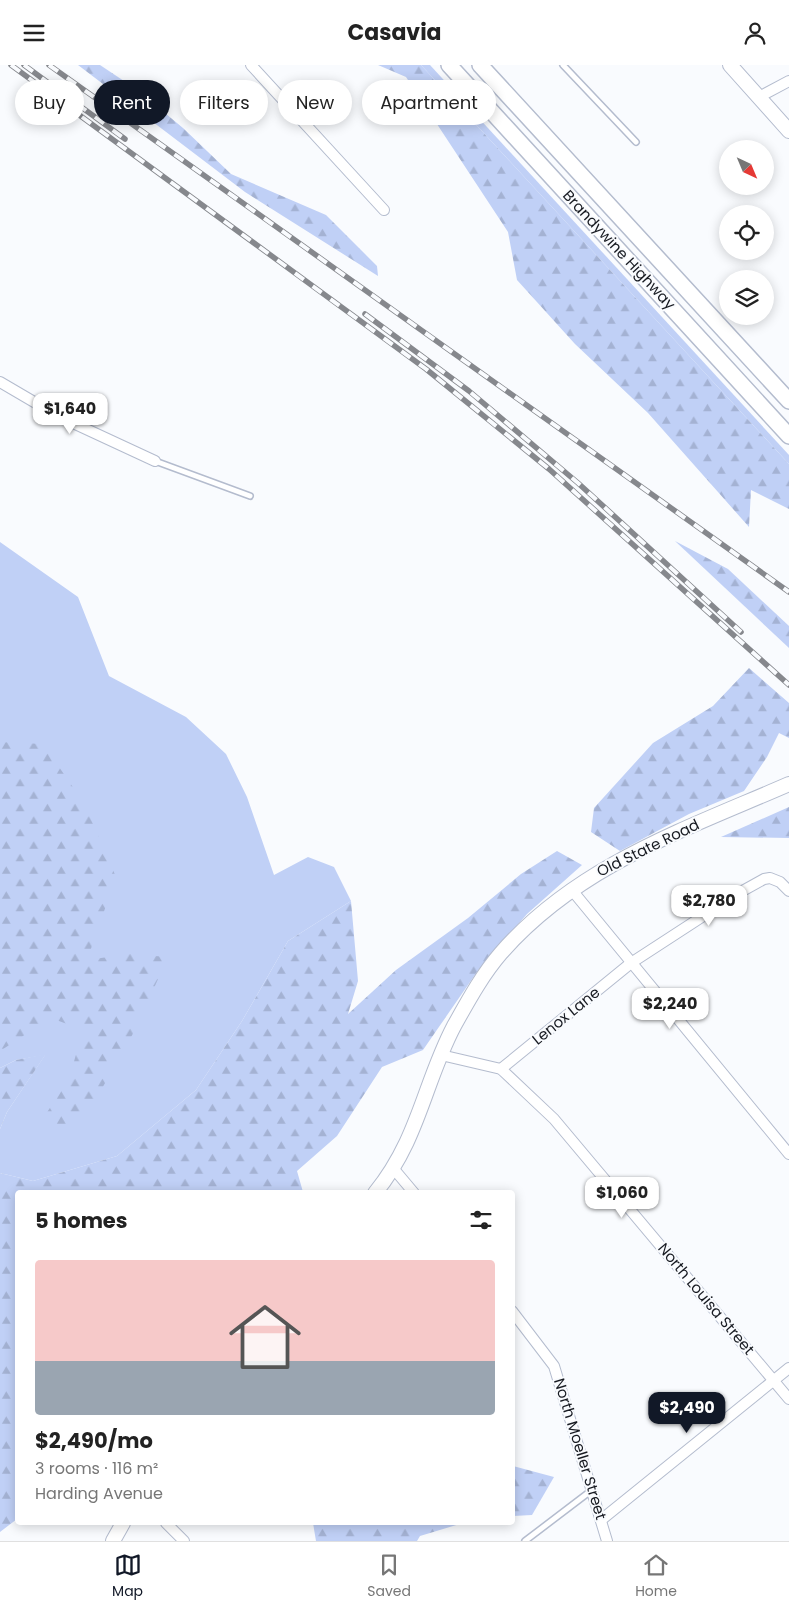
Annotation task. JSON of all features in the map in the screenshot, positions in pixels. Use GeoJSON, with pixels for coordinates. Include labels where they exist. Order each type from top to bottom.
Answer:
{"type":"FeatureCollection","features":[{"type":"Feature","properties":{"kind":"main road","name":"Brandywine Highway"},"geometry":{"type":"LineString","coordinates":[[449,65],[789,436]]}},
{"type":"Feature","properties":{"kind":"main road","name":"Brandywine Highway"},"geometry":{"type":"LineString","coordinates":[[480,65],[789,401]]}},
{"type":"Feature","properties":{"kind":"street"},"geometry":{"type":"LineString","coordinates":[[251,65],[384,210]]}},
{"type":"Feature","properties":{"kind":"street"},"geometry":{"type":"LineString","coordinates":[[730,65],[789,131]]}},
{"type":"Feature","properties":{"kind":"street"},"geometry":{"type":"LineString","coordinates":[[759,97],[789,81]]}},
{"type":"Feature","properties":{"kind":"street"},"geometry":{"type":"LineString","coordinates":[[0,382],[58,416],[155,461]]}},
{"type":"Feature","properties":{"kind":"street","name":"Old State Road"},"geometry":{"type":"LineString","coordinates":[[377,1190],[411,1136],[441,1055],[467,1003],[501,953],[539,915],[571,889],[611,864],[789,783]]}},
{"type":"Feature","properties":{"kind":"street","name":"Lenox Lane"},"geometry":{"type":"LineString","coordinates":[[502,1069],[631,963],[663,941],[764,879],[770,878],[780,882],[789,891]]}},
{"type":"Feature","properties":{"kind":"street"},"geometry":{"type":"LineString","coordinates":[[571,889],[788,1151]]}},
{"type":"Feature","properties":{"kind":"street"},"geometry":{"type":"LineString","coordinates":[[441,1055],[502,1069]]}},
{"type":"Feature","properties":{"kind":"street","name":"North Louisa Street"},"geometry":{"type":"LineString","coordinates":[[502,1069],[554,1119],[789,1399]]}},
{"type":"Feature","properties":{"kind":"street"},"geometry":{"type":"LineString","coordinates":[[393,1167],[412,1190]]}},
{"type":"Feature","properties":{"kind":"street","name":"North Moeller Street"},"geometry":{"type":"LineString","coordinates":[[515,1315],[554,1366],[606,1541]]}},
{"type":"Feature","properties":{"kind":"street"},"geometry":{"type":"LineString","coordinates":[[601,1520],[789,1368]]}},
{"type":"Feature","properties":{"kind":"street"},"geometry":{"type":"LineString","coordinates":[[112,1541],[122,1525]]}},
{"type":"Feature","properties":{"kind":"street"},"geometry":{"type":"LineString","coordinates":[[168,1525],[184,1541]]}},
{"type":"Feature","properties":{"kind":"lane"},"geometry":{"type":"LineString","coordinates":[[563,65],[636,142]]}},
{"type":"Feature","properties":{"kind":"lane"},"geometry":{"type":"LineString","coordinates":[[155,461],[250,496]]}},
{"type":"Feature","properties":{"kind":"lane"},"geometry":{"type":"LineString","coordinates":[[525,1541],[592,1489]]}},
{"type":"Feature","properties":{"kind":"green space"},"geometry":{"type":"Polygon","coordinates":[[[78,65],[100,65],[122,80],[98,80],[78,65]]]}},
{"type":"Feature","properties":{"kind":"green space"},"geometry":{"type":"Polygon","coordinates":[[[378,65],[421,65],[435,80],[408,80],[406,77],[378,65]]]}},
{"type":"Feature","properties":{"kind":"green space"},"geometry":{"type":"Polygon","coordinates":[[[421,65],[430,65],[444,80],[435,80],[421,65]]]}},
{"type":"Feature","properties":{"kind":"green space"},"geometry":{"type":"Polygon","coordinates":[[[170,117],[231,174],[326,215],[377,266],[378,276],[245,192],[157,125],[170,125],[170,117]]]}},
{"type":"Feature","properties":{"kind":"green space"},"geometry":{"type":"Polygon","coordinates":[[[438,125],[476,125],[789,464],[789,509],[751,490],[749,527],[648,413],[575,344],[517,280],[508,232],[438,125]]]}},
{"type":"Feature","properties":{"kind":"green space"},"geometry":{"type":"Polygon","coordinates":[[[476,125],[485,125],[789,455],[789,464],[476,125]]]}},
{"type":"Feature","properties":{"kind":"green space"},"geometry":{"type":"Polygon","coordinates":[[[675,541],[728,569],[789,626],[789,648],[675,541]]]}},
{"type":"Feature","properties":{"kind":"green space"},"geometry":{"type":"Polygon","coordinates":[[[0,542],[78,597],[109,676],[186,717],[226,754],[247,797],[274,875],[308,857],[334,867],[351,901],[288,941],[242,1021],[196,1090],[117,1156],[33,1181],[0,1173],[0,1129],[7,1112],[45,1055],[16,1060],[0,1068],[0,542]]]}},
{"type":"Feature","properties":{"kind":"green space"},"geometry":{"type":"Polygon","coordinates":[[[749,668],[789,703],[789,738],[779,733],[767,757],[744,791],[689,814],[620,851],[591,832],[594,808],[653,743],[713,706],[749,668]]]}},
{"type":"Feature","properties":{"kind":"green space"},"geometry":{"type":"Polygon","coordinates":[[[0,742],[43,744],[84,803],[116,877],[87,960],[129,954],[168,957],[135,1030],[83,1122],[36,1129],[69,1079],[83,1030],[51,1018],[0,1051],[0,742]]]}},
{"type":"Feature","properties":{"kind":"green space"},"geometry":{"type":"Polygon","coordinates":[[[789,807],[789,838],[721,837],[789,807]]]}},
{"type":"Feature","properties":{"kind":"green space"},"geometry":{"type":"Polygon","coordinates":[[[557,851],[582,865],[527,914],[479,969],[423,1050],[382,1067],[337,1136],[297,1171],[302,1190],[15,1190],[15,1521],[0,1532],[0,1173],[33,1181],[117,1156],[196,1090],[242,1021],[288,941],[351,901],[358,981],[348,1014],[396,970],[468,918],[521,874],[557,851]]]}},
{"type":"Feature","properties":{"kind":"green space"},"geometry":{"type":"Polygon","coordinates":[[[46,1054],[7,1112],[0,1129],[0,1068],[16,1060],[46,1054]]]}},
{"type":"Feature","properties":{"kind":"green space"},"geometry":{"type":"Polygon","coordinates":[[[515,1467],[554,1477],[532,1515],[515,1516],[515,1467]]]}},
{"type":"Feature","properties":{"kind":"green space"},"geometry":{"type":"Polygon","coordinates":[[[313,1525],[456,1525],[420,1536],[417,1541],[316,1541],[313,1525]]]}},
{"type":"Feature","properties":{"kind":"railway"},"geometry":{"type":"LineString","coordinates":[[11,65],[426,369],[549,469],[789,685]]}},
{"type":"Feature","properties":{"kind":"railway"},"geometry":{"type":"LineString","coordinates":[[24,65],[125,139]]}},
{"type":"Feature","properties":{"kind":"railway"},"geometry":{"type":"LineString","coordinates":[[49,65],[789,592]]}},
{"type":"Feature","properties":{"kind":"railway"},"geometry":{"type":"LineString","coordinates":[[365,314],[469,391],[578,483],[741,632]]}}]}
